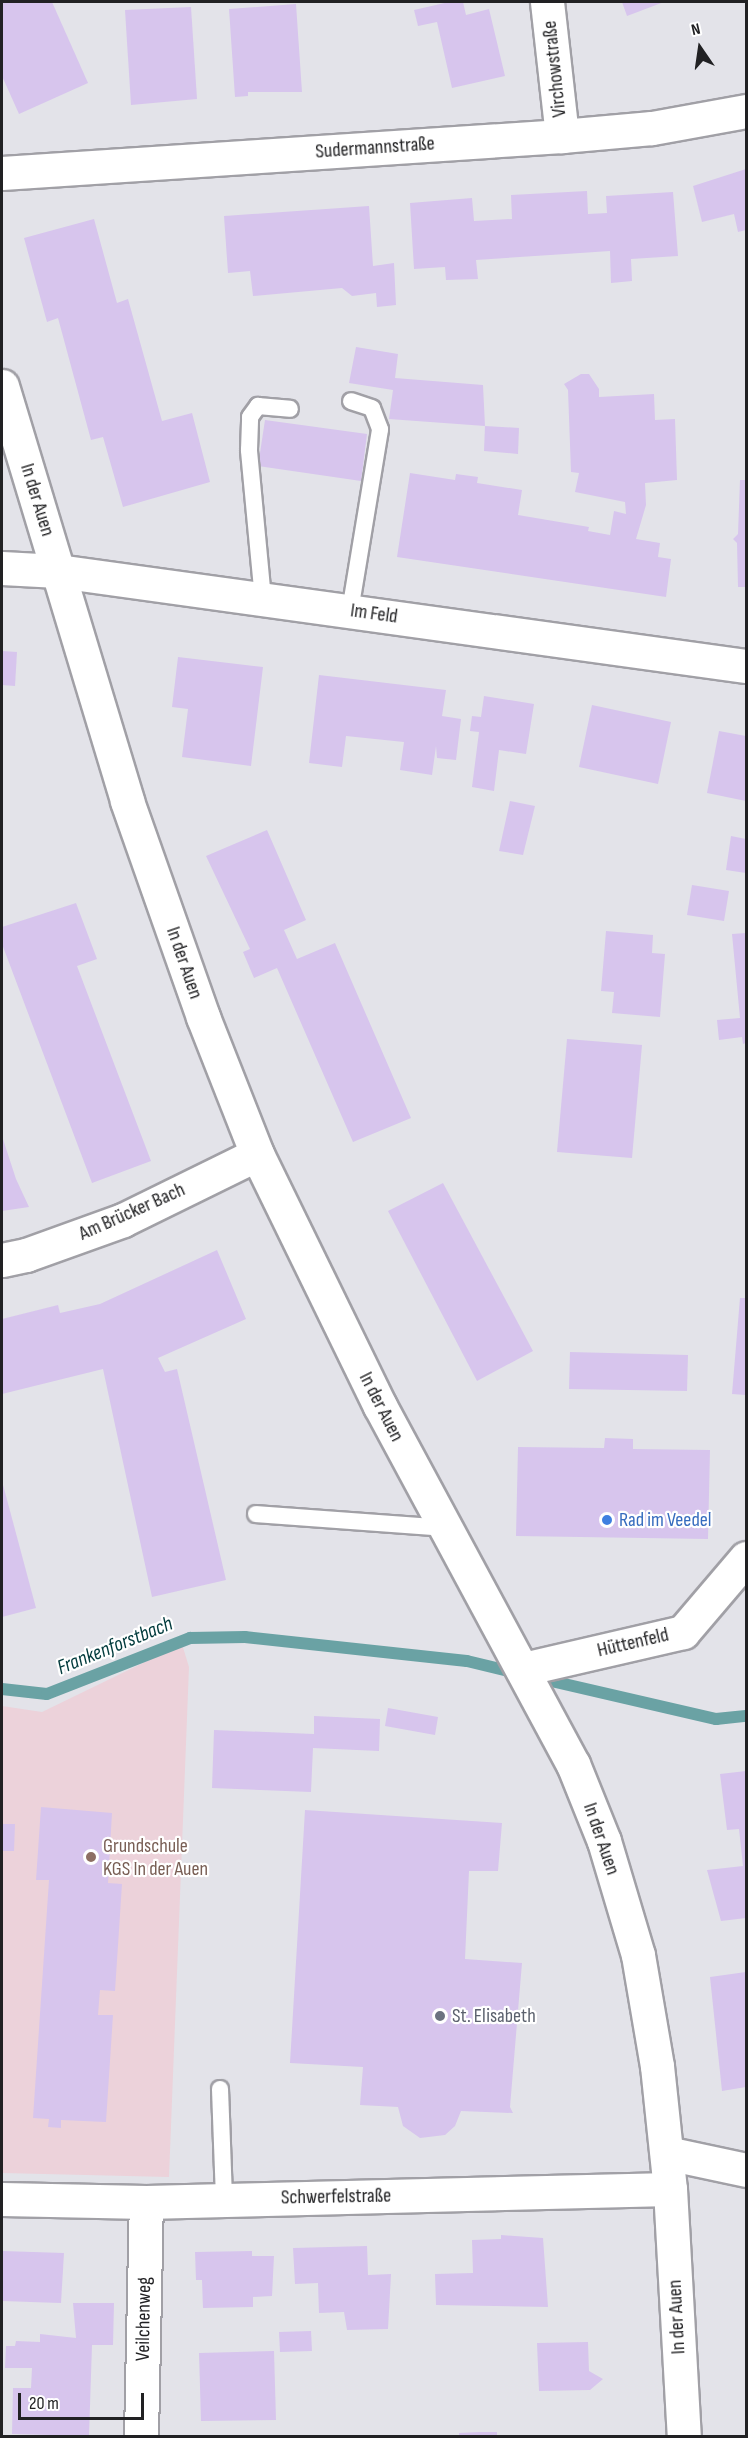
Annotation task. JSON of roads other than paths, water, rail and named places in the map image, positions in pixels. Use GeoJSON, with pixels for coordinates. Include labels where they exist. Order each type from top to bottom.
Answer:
{"type":"FeatureCollection","features":[{"type":"Feature","properties":{"kind":"street","name":"Virchowstraße"},"geometry":{"type":"LineString","coordinates":[[548,2],[562,136]]}},
{"type":"Feature","properties":{"kind":"street","name":"Sudermannstraße"},"geometry":{"type":"LineString","coordinates":[[2,173],[562,136],[652,128],[747,111]]}},
{"type":"Feature","properties":{"kind":"street","name":"In der Auen"},"geometry":{"type":"LineString","coordinates":[[2,386],[127,801],[203,1017],[257,1154],[380,1406],[445,1528],[508,1640],[535,1675],[604,1841],[638,1955],[667,2153],[684,2436]]}},
{"type":"Feature","properties":{"kind":"street","name":"Im Feld"},"geometry":{"type":"LineString","coordinates":[[2,568],[58,571],[747,666]]}},
{"type":"Feature","properties":{"kind":"street","name":"Am Brücker Bach"},"geometry":{"type":"LineString","coordinates":[[2,1260],[26,1255],[123,1220],[257,1154]]}},
{"type":"Feature","properties":{"kind":"street","name":"Hüttenfeld"},"geometry":{"type":"LineString","coordinates":[[535,1675],[683,1632],[747,1558]]}},
{"type":"Feature","properties":{"kind":"street"},"geometry":{"type":"LineString","coordinates":[[667,2153],[747,2170]]}},
{"type":"Feature","properties":{"kind":"street","name":"Schwerfelstraße"},"geometry":{"type":"LineString","coordinates":[[2,2199],[146,2202],[670,2189]]}},
{"type":"Feature","properties":{"kind":"street","name":"Veilchenweg"},"geometry":{"type":"LineString","coordinates":[[141,2436],[146,2202]]}},
{"type":"Feature","properties":{"kind":"lane"},"geometry":{"type":"LineString","coordinates":[[351,401],[372,408],[380,429],[351,611]]}},
{"type":"Feature","properties":{"kind":"lane"},"geometry":{"type":"LineString","coordinates":[[263,599],[249,450],[250,417],[258,406],[290,409]]}},
{"type":"Feature","properties":{"kind":"lane"},"geometry":{"type":"LineString","coordinates":[[256,1514],[445,1528]]}},
{"type":"Feature","properties":{"kind":"lane"},"geometry":{"type":"LineString","coordinates":[[220,2089],[224,2199]]}},
{"type":"Feature","properties":{"kind":"waterway","name":"Frankenforstbach"},"geometry":{"type":"LineString","coordinates":[[2,1689],[47,1694],[190,1638],[245,1637],[467,1661],[517,1673]]}},
{"type":"Feature","properties":{"kind":"waterway"},"geometry":{"type":"LineString","coordinates":[[534,1677],[716,1719],[746,1716]]}},
{"type":"Feature","properties":{"kind":"place","name":"Rad im Veedel"},"geometry":{"type":"Point","coordinates":[607,1520]}},
{"type":"Feature","properties":{"kind":"place","name":"Grundschule KGS In der Auen"},"geometry":{"type":"Point","coordinates":[91,1857]}},
{"type":"Feature","properties":{"kind":"place","name":"St. Elisabeth"},"geometry":{"type":"Point","coordinates":[440,2016]}}]}
